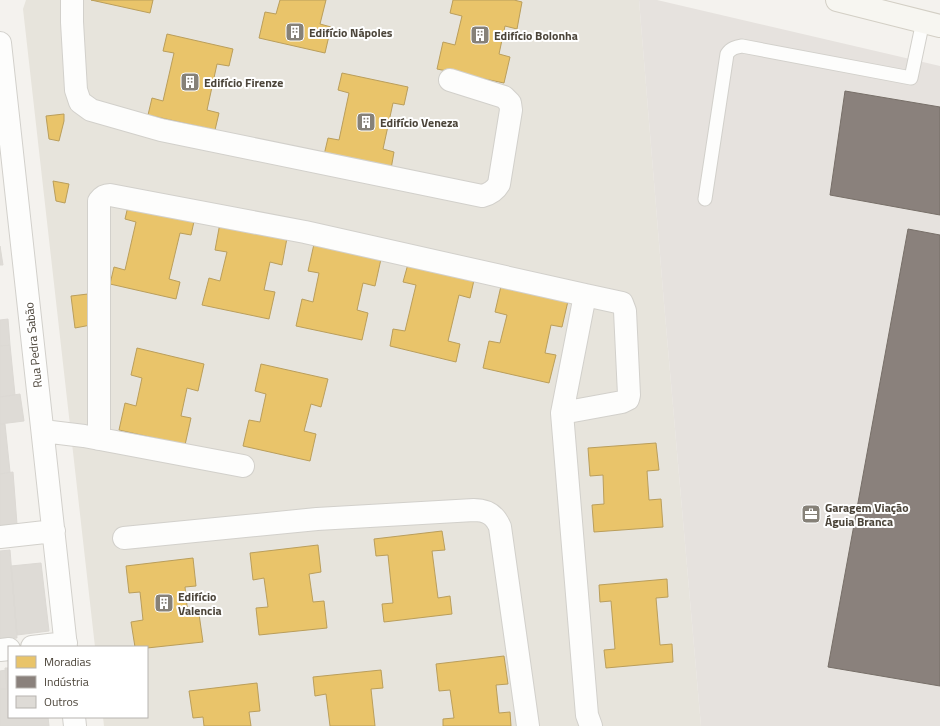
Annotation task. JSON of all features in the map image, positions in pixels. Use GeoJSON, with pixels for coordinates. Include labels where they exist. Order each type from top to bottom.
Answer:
{"type":"FeatureCollection","features":[{"type":"Feature","properties":{"kind":"street"},"geometry":{"type":"LineString","coordinates":[[72,0],[76,90],[80,102],[91,110],[161,130],[482,196],[487,195],[495,190],[499,184],[511,110],[510,103],[504,97],[450,80]]}},
{"type":"Feature","properties":{"kind":"street"},"geometry":{"type":"LineString","coordinates":[[837,0],[931,23]]}},
{"type":"Feature","properties":{"kind":"street","name":"Rua Pedra Sabão"},"geometry":{"type":"LineString","coordinates":[[0,43],[66,645]]}},
{"type":"Feature","properties":{"kind":"street"},"geometry":{"type":"LineString","coordinates":[[99,439],[99,201],[107,195],[305,232],[622,303],[625,311],[628,399],[622,402],[562,413]]}},
{"type":"Feature","properties":{"kind":"street"},"geometry":{"type":"LineString","coordinates":[[585,295],[562,413],[587,714],[591,726]]}},
{"type":"Feature","properties":{"kind":"street"},"geometry":{"type":"LineString","coordinates":[[43,431],[99,439],[243,466]]}},
{"type":"Feature","properties":{"kind":"street"},"geometry":{"type":"LineString","coordinates":[[124,538],[316,519],[474,510],[487,512],[498,520],[500,527],[528,726]]}},
{"type":"Feature","properties":{"kind":"street"},"geometry":{"type":"LineString","coordinates":[[0,537],[54,531]]}},
{"type":"Feature","properties":{"kind":"street"},"geometry":{"type":"LineString","coordinates":[[49,646],[66,645]]}},
{"type":"Feature","properties":{"kind":"lane"},"geometry":{"type":"LineString","coordinates":[[705,199],[727,54],[730,50],[737,46],[742,46],[911,78],[931,23]]}},
{"type":"Feature","properties":{"kind":"shaded area"},"geometry":{"type":"Polygon","coordinates":[[[26,0],[639,0],[701,726],[104,726],[103,718],[148,718],[148,646],[95,646],[23,9],[26,0]]]}},
{"type":"Feature","properties":{"kind":"shaded area","name":"Garagem Viação Águia Branca"},"geometry":{"type":"Polygon","coordinates":[[[639,0],[657,0],[940,66],[940,726],[701,726],[639,0]]]}},
{"type":"Feature","properties":{"kind":"building: Moradias"},"geometry":{"type":"Polygon","coordinates":[[[91,0],[153,0],[150,13],[91,0]]]}},
{"type":"Feature","properties":{"kind":"building: Moradias","name":"Edifício Nápoles"},"geometry":{"type":"Polygon","coordinates":[[[280,0],[326,0],[320,24],[331,27],[325,53],[259,38],[265,12],[276,14],[280,0]]]}},
{"type":"Feature","properties":{"kind":"building: Moradias","name":"Edifício Bolonha"},"geometry":{"type":"Polygon","coordinates":[[[453,0],[514,0],[522,2],[517,29],[505,26],[499,54],[510,57],[504,83],[437,69],[443,42],[455,45],[462,16],[450,13],[453,0]]]}},
{"type":"Feature","properties":{"kind":"building: Moradias","name":"Edifício Firenze"},"geometry":{"type":"Polygon","coordinates":[[[167,34],[233,49],[229,66],[217,64],[207,110],[219,113],[215,130],[148,115],[152,98],[163,101],[174,53],[163,51],[167,34]]]}},
{"type":"Feature","properties":{"kind":"building: Moradias","name":"Edifício Veneza"},"geometry":{"type":"Polygon","coordinates":[[[342,73],[408,87],[404,105],[393,103],[383,149],[394,152],[391,169],[324,155],[328,138],[339,140],[349,93],[338,90],[342,73]]]}},
{"type":"Feature","properties":{"kind":"building: Moradias"},"geometry":{"type":"Polygon","coordinates":[[[64,114],[64,121],[59,141],[49,139],[46,116],[64,114]]]}},
{"type":"Feature","properties":{"kind":"building: Moradias"},"geometry":{"type":"Polygon","coordinates":[[[53,181],[69,184],[65,203],[56,201],[53,181]]]}},
{"type":"Feature","properties":{"kind":"building: Moradias"},"geometry":{"type":"Polygon","coordinates":[[[129,202],[195,217],[191,235],[180,233],[169,279],[180,282],[176,299],[110,284],[114,267],[125,270],[136,222],[125,219],[129,202]]]}},
{"type":"Feature","properties":{"kind":"building: Moradias"},"geometry":{"type":"Polygon","coordinates":[[[220,223],[287,238],[282,265],[270,262],[264,290],[275,292],[269,319],[202,305],[209,278],[220,281],[227,252],[215,250],[220,223]]]}},
{"type":"Feature","properties":{"kind":"building: Moradias"},"geometry":{"type":"Polygon","coordinates":[[[314,244],[381,259],[375,286],[363,283],[357,310],[368,313],[362,340],[296,326],[302,299],[313,302],[319,273],[308,271],[314,244]]]}},
{"type":"Feature","properties":{"kind":"building: Moradias"},"geometry":{"type":"Polygon","coordinates":[[[408,264],[474,280],[470,298],[459,295],[448,341],[460,344],[456,362],[390,346],[393,329],[405,331],[416,285],[403,282],[408,264]]]}},
{"type":"Feature","properties":{"kind":"building: Moradias"},"geometry":{"type":"Polygon","coordinates":[[[501,286],[568,301],[562,327],[551,325],[545,353],[556,355],[549,383],[483,368],[489,341],[500,343],[507,315],[495,312],[501,286]]]}},
{"type":"Feature","properties":{"kind":"building: Moradias"},"geometry":{"type":"Polygon","coordinates":[[[88,294],[89,304],[96,324],[75,328],[71,296],[88,294]]]}},
{"type":"Feature","properties":{"kind":"building: Moradias"},"geometry":{"type":"Polygon","coordinates":[[[137,348],[204,364],[198,391],[187,388],[181,416],[191,418],[185,445],[119,430],[125,403],[136,406],[142,378],[131,375],[137,348]]]}},
{"type":"Feature","properties":{"kind":"building: Moradias"},"geometry":{"type":"Polygon","coordinates":[[[261,364],[328,379],[321,407],[311,404],[304,431],[316,434],[310,461],[243,446],[249,420],[260,422],[266,394],[255,391],[261,364]]]}},
{"type":"Feature","properties":{"kind":"building: Moradias"},"geometry":{"type":"Polygon","coordinates":[[[656,443],[659,470],[647,471],[649,500],[661,499],[663,527],[594,532],[592,505],[604,504],[603,475],[590,476],[588,448],[656,443]]]}},
{"type":"Feature","properties":{"kind":"building: Moradias"},"geometry":{"type":"Polygon","coordinates":[[[442,531],[445,550],[432,551],[438,598],[450,596],[452,614],[384,622],[382,604],[393,603],[388,555],[376,556],[374,539],[442,531]]]}},
{"type":"Feature","properties":{"kind":"building: Moradias"},"geometry":{"type":"Polygon","coordinates":[[[318,545],[321,572],[309,574],[313,602],[324,601],[327,628],[259,635],[256,608],[268,607],[264,578],[253,580],[250,553],[318,545]]]}},
{"type":"Feature","properties":{"kind":"building: Moradias","name":"Edifício Valencia"},"geometry":{"type":"Polygon","coordinates":[[[193,558],[196,586],[185,587],[188,615],[199,614],[203,642],[148,648],[148,646],[135,646],[131,622],[143,620],[140,592],[129,593],[126,566],[193,558]]]}},
{"type":"Feature","properties":{"kind":"building: Moradias"},"geometry":{"type":"Polygon","coordinates":[[[667,579],[668,597],[656,598],[660,645],[672,644],[673,662],[606,668],[604,650],[615,649],[611,601],[600,602],[599,585],[667,579]]]}},
{"type":"Feature","properties":{"kind":"building: Moradias"},"geometry":{"type":"Polygon","coordinates":[[[504,656],[508,684],[496,685],[499,713],[510,712],[511,726],[443,726],[443,719],[454,718],[450,690],[439,691],[436,664],[504,656]]]}},
{"type":"Feature","properties":{"kind":"building: Moradias"},"geometry":{"type":"Polygon","coordinates":[[[381,670],[383,688],[371,689],[375,726],[330,726],[326,694],[315,696],[313,677],[381,670]]]}},
{"type":"Feature","properties":{"kind":"building: Moradias"},"geometry":{"type":"Polygon","coordinates":[[[257,683],[260,711],[249,712],[251,726],[204,726],[203,717],[193,718],[189,691],[257,683]]]}},
{"type":"Feature","properties":{"kind":"building: Indústria"},"geometry":{"type":"Polygon","coordinates":[[[845,91],[940,107],[940,215],[830,195],[845,91]]]}},
{"type":"Feature","properties":{"kind":"building: Indústria"},"geometry":{"type":"Polygon","coordinates":[[[908,229],[940,235],[940,686],[828,667],[908,229]]]}},
{"type":"Feature","properties":{"kind":"building: Outros"},"geometry":{"type":"Polygon","coordinates":[[[0,246],[3,265],[0,265],[0,246]]]}},
{"type":"Feature","properties":{"kind":"building: Outros"},"geometry":{"type":"Polygon","coordinates":[[[8,319],[10,345],[0,346],[0,320],[8,319]]]}},
{"type":"Feature","properties":{"kind":"building: Outros"},"geometry":{"type":"Polygon","coordinates":[[[10,345],[15,395],[0,397],[0,346],[10,345]]]}},
{"type":"Feature","properties":{"kind":"building: Outros"},"geometry":{"type":"Polygon","coordinates":[[[20,394],[24,421],[0,424],[0,397],[20,394]]]}},
{"type":"Feature","properties":{"kind":"building: Outros"},"geometry":{"type":"Polygon","coordinates":[[[0,424],[5,424],[10,472],[0,474],[0,424]]]}},
{"type":"Feature","properties":{"kind":"building: Outros"},"geometry":{"type":"Polygon","coordinates":[[[13,472],[17,524],[0,526],[0,474],[13,472]]]}},
{"type":"Feature","properties":{"kind":"building: Outros"},"geometry":{"type":"Polygon","coordinates":[[[10,550],[17,638],[0,640],[0,551],[10,550]]]}},
{"type":"Feature","properties":{"kind":"building: Outros"},"geometry":{"type":"Polygon","coordinates":[[[41,563],[49,631],[17,635],[11,566],[41,563]]]}},
{"type":"Feature","properties":{"kind":"building: Outros"},"geometry":{"type":"Polygon","coordinates":[[[5,668],[8,668],[7,689],[5,668]]]}},
{"type":"Feature","properties":{"kind":"building: Outros"},"geometry":{"type":"Polygon","coordinates":[[[6,670],[7,689],[0,689],[0,671],[6,670]]]}},
{"type":"Feature","properties":{"kind":"building: Outros"},"geometry":{"type":"Polygon","coordinates":[[[0,689],[8,689],[8,718],[48,718],[49,726],[0,726],[0,689]]]}},
{"type":"Feature","properties":{"kind":"place","name":"Edifício Nápoles"},"geometry":{"type":"Point","coordinates":[295,32]}},
{"type":"Feature","properties":{"kind":"place","name":"Edifício Bolonha"},"geometry":{"type":"Point","coordinates":[480,35]}},
{"type":"Feature","properties":{"kind":"place","name":"Edifício Firenze"},"geometry":{"type":"Point","coordinates":[190,82]}},
{"type":"Feature","properties":{"kind":"place","name":"Edifício Veneza"},"geometry":{"type":"Point","coordinates":[366,122]}},
{"type":"Feature","properties":{"kind":"place","name":"Garagem Viação Águia Branca"},"geometry":{"type":"Point","coordinates":[811,514]}},
{"type":"Feature","properties":{"kind":"place","name":"Edifício Valencia"},"geometry":{"type":"Point","coordinates":[164,603]}}]}
